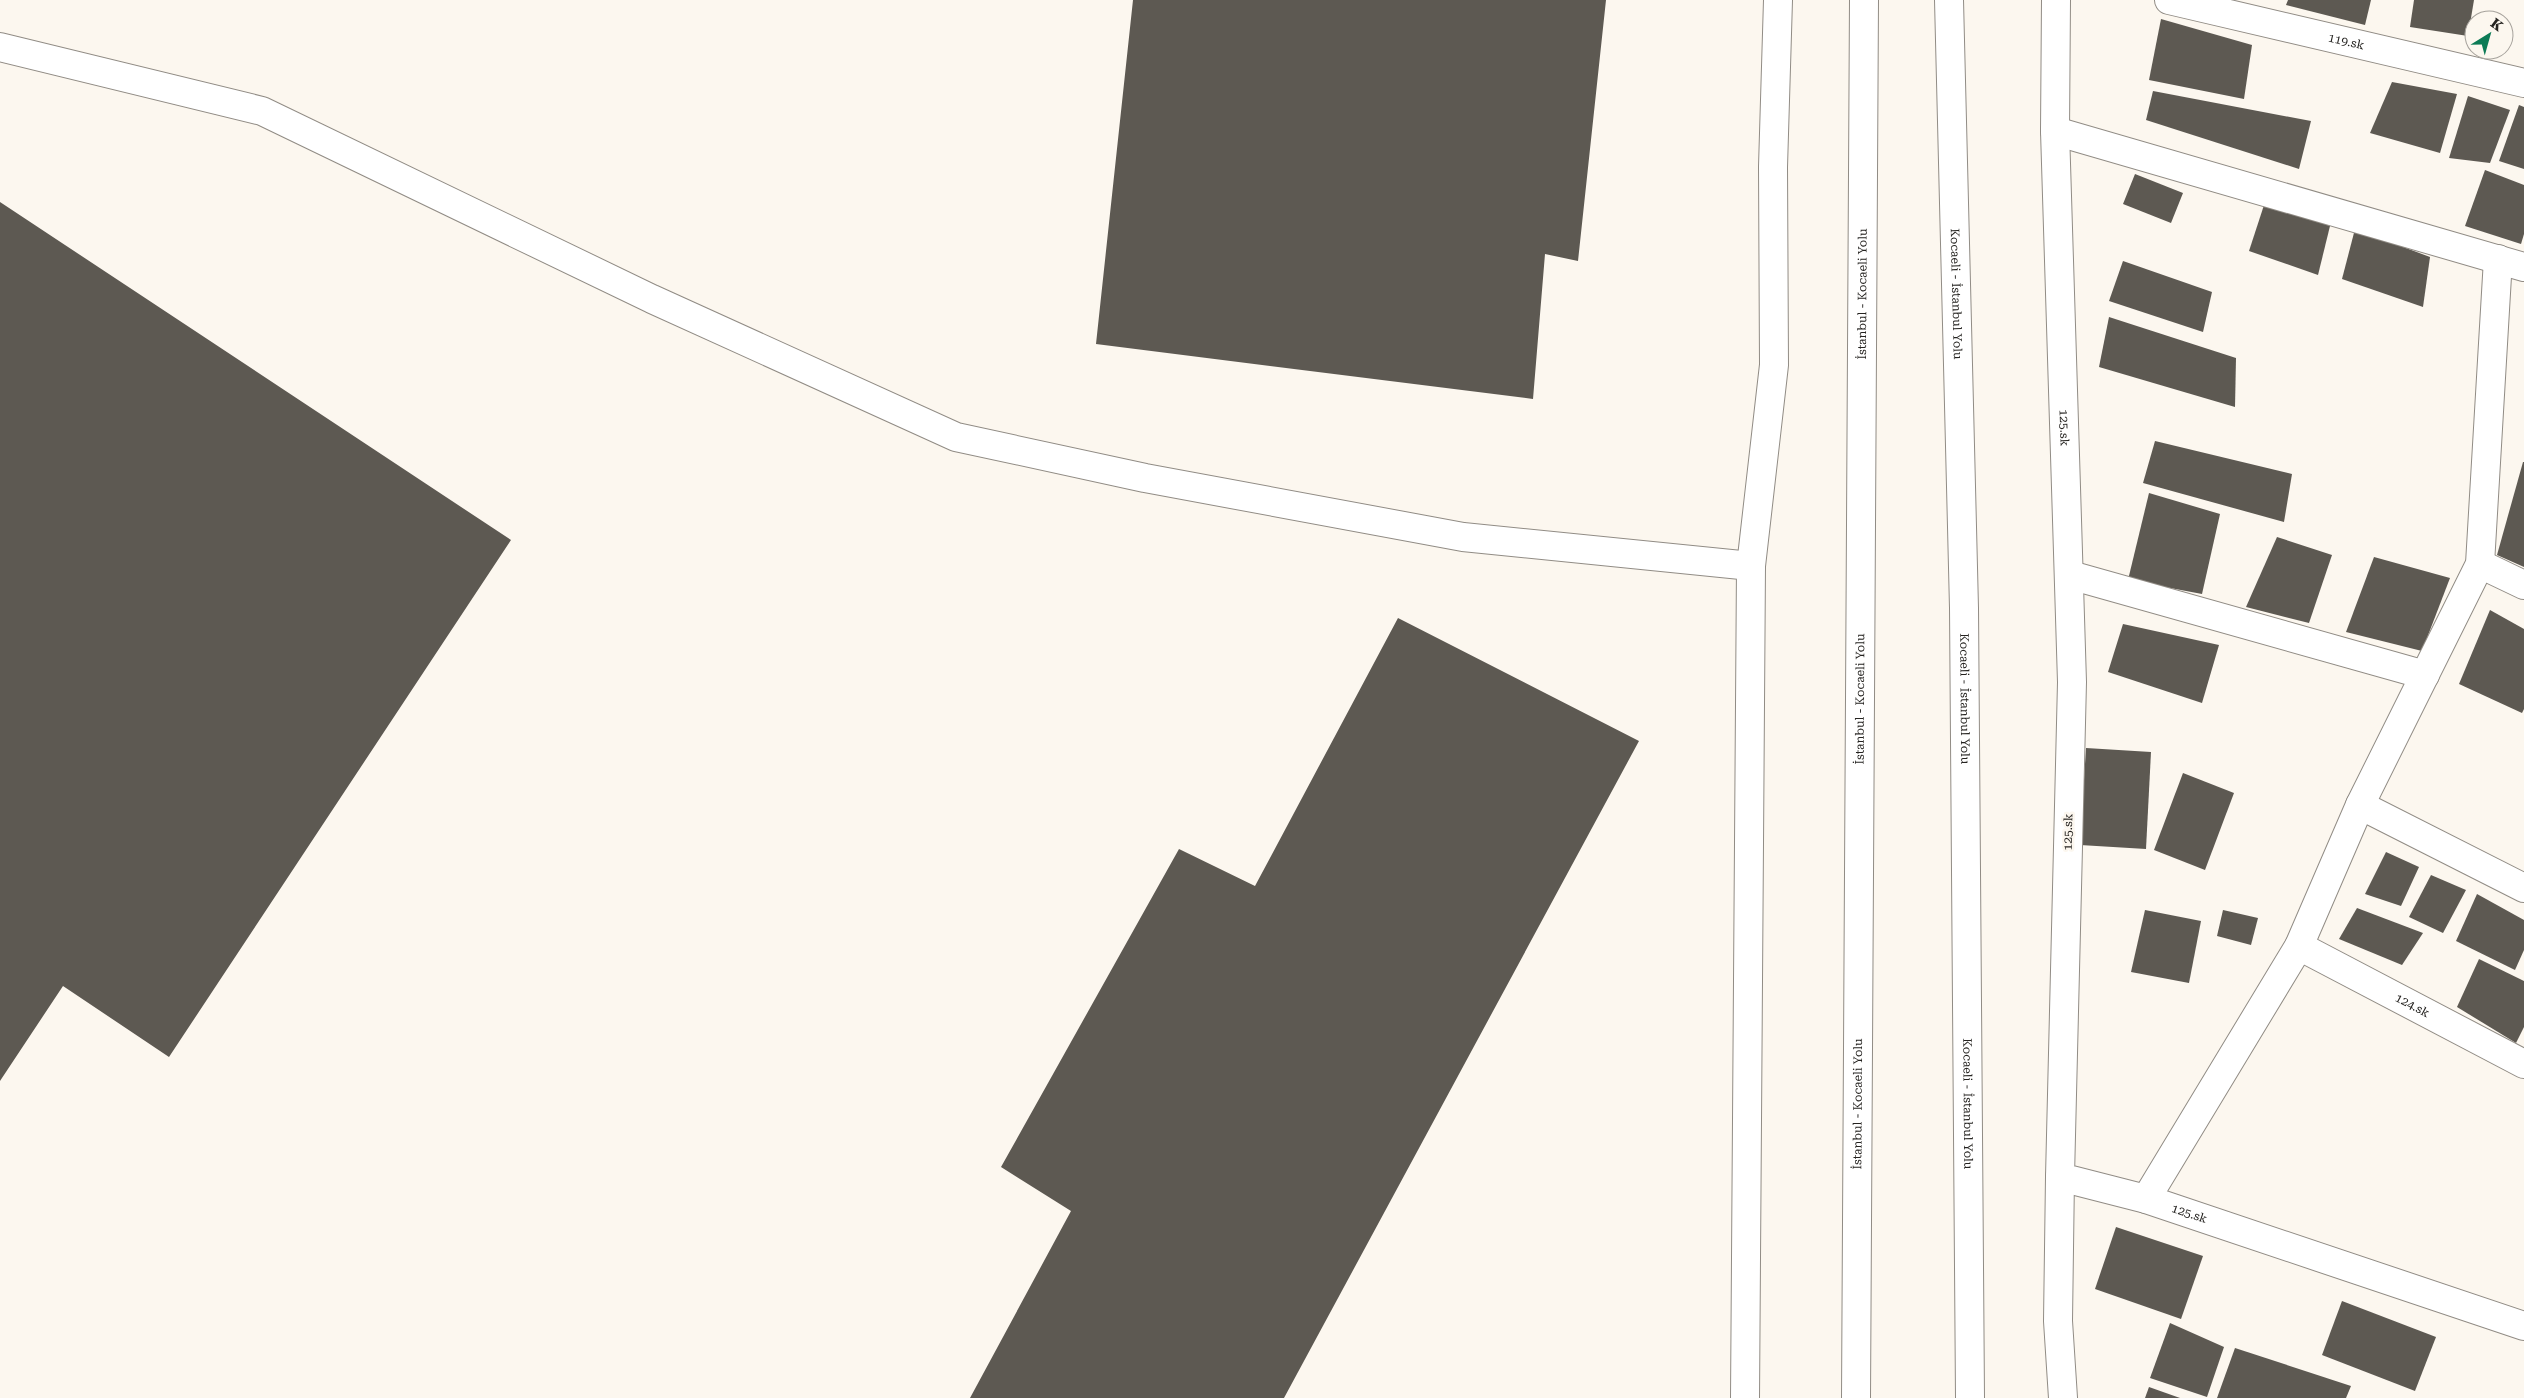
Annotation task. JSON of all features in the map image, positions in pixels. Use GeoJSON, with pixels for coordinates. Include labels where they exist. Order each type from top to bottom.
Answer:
{"type":"FeatureCollection","features":[{"type":"Feature","properties":{"kind":"main road"},"geometry":{"type":"LineString","coordinates":[[1745,1398],[1751,566],[1774,365],[1773,167],[1778,0]]}},
{"type":"Feature","properties":{"kind":"main road","name":"İstanbul - Kocaeli Yolu"},"geometry":{"type":"LineString","coordinates":[[1856,1398],[1864,0]]}},
{"type":"Feature","properties":{"kind":"main road","name":"Kocaeli - İstanbul Yolu"},"geometry":{"type":"LineString","coordinates":[[1949,0],[1964,608],[1970,1398]]}},
{"type":"Feature","properties":{"kind":"main road","name":"125.sk"},"geometry":{"type":"LineString","coordinates":[[2056,0],[2055,131],[2072,682],[2060,1177],[2146,1200],[2524,1326]]}},
{"type":"Feature","properties":{"kind":"main road","name":"119.sk"},"geometry":{"type":"LineString","coordinates":[[2170,0],[2524,83]]}},
{"type":"Feature","properties":{"kind":"main road"},"geometry":{"type":"LineString","coordinates":[[0,47],[262,111],[652,299],[956,437],[1145,478],[1463,537],[1751,566]]}},
{"type":"Feature","properties":{"kind":"main road"},"geometry":{"type":"LineString","coordinates":[[2055,131],[2524,267]]}},
{"type":"Feature","properties":{"kind":"main road"},"geometry":{"type":"LineString","coordinates":[[2146,1200],[2299,946],[2360,805],[2480,564],[2498,258]]}},
{"type":"Feature","properties":{"kind":"main road"},"geometry":{"type":"LineString","coordinates":[[2480,564],[2524,585]]}},
{"type":"Feature","properties":{"kind":"main road"},"geometry":{"type":"LineString","coordinates":[[2070,576],[2425,675]]}},
{"type":"Feature","properties":{"kind":"main road"},"geometry":{"type":"LineString","coordinates":[[2360,805],[2524,888]]}},
{"type":"Feature","properties":{"kind":"main road","name":"124.sk"},"geometry":{"type":"LineString","coordinates":[[2299,946],[2524,1064]]}},
{"type":"Feature","properties":{"kind":"main road"},"geometry":{"type":"LineString","coordinates":[[2060,1177],[2058,1320],[2063,1398]]}},
{"type":"Feature","properties":{"kind":"building"},"geometry":{"type":"Polygon","coordinates":[[[1133,0],[1606,0],[1578,261],[1545,254],[1533,399],[1096,344],[1133,0]]]}},
{"type":"Feature","properties":{"kind":"building"},"geometry":{"type":"Polygon","coordinates":[[[2288,0],[2371,0],[2365,25],[2286,5],[2288,0]]]}},
{"type":"Feature","properties":{"kind":"building"},"geometry":{"type":"Polygon","coordinates":[[[2414,0],[2474,0],[2472,10],[2464,10],[2464,35],[2410,27],[2414,0]]]}},
{"type":"Feature","properties":{"kind":"building"},"geometry":{"type":"Polygon","coordinates":[[[2161,19],[2252,45],[2244,99],[2149,80],[2161,19]]]}},
{"type":"Feature","properties":{"kind":"building"},"geometry":{"type":"Polygon","coordinates":[[[2392,82],[2457,94],[2440,153],[2370,133],[2392,82]]]}},
{"type":"Feature","properties":{"kind":"building"},"geometry":{"type":"Polygon","coordinates":[[[2153,91],[2311,121],[2299,169],[2146,120],[2153,91]]]}},
{"type":"Feature","properties":{"kind":"building"},"geometry":{"type":"Polygon","coordinates":[[[2468,96],[2510,110],[2490,163],[2449,158],[2468,96]]]}},
{"type":"Feature","properties":{"kind":"building"},"geometry":{"type":"Polygon","coordinates":[[[2519,105],[2524,107],[2524,169],[2499,161],[2519,105]]]}},
{"type":"Feature","properties":{"kind":"building"},"geometry":{"type":"Polygon","coordinates":[[[2485,170],[2524,185],[2524,234],[2521,244],[2465,226],[2485,170]]]}},
{"type":"Feature","properties":{"kind":"building"},"geometry":{"type":"Polygon","coordinates":[[[2135,174],[2183,193],[2171,223],[2123,204],[2135,174]]]}},
{"type":"Feature","properties":{"kind":"building"},"geometry":{"type":"Polygon","coordinates":[[[0,202],[511,540],[169,1057],[63,986],[0,1081],[0,202]]]}},
{"type":"Feature","properties":{"kind":"building"},"geometry":{"type":"Polygon","coordinates":[[[2265,202],[2330,226],[2318,275],[2249,251],[2265,202]]]}},
{"type":"Feature","properties":{"kind":"building"},"geometry":{"type":"Polygon","coordinates":[[[2355,229],[2430,257],[2423,307],[2342,279],[2355,229]]]}},
{"type":"Feature","properties":{"kind":"building"},"geometry":{"type":"Polygon","coordinates":[[[2123,261],[2212,292],[2203,332],[2109,301],[2123,261]]]}},
{"type":"Feature","properties":{"kind":"building"},"geometry":{"type":"Polygon","coordinates":[[[2109,317],[2236,358],[2235,407],[2099,367],[2109,317]]]}},
{"type":"Feature","properties":{"kind":"building"},"geometry":{"type":"Polygon","coordinates":[[[2155,441],[2292,474],[2284,522],[2143,483],[2155,441]]]}},
{"type":"Feature","properties":{"kind":"building"},"geometry":{"type":"Polygon","coordinates":[[[2524,462],[2524,567],[2497,555],[2524,462]]]}},
{"type":"Feature","properties":{"kind":"building"},"geometry":{"type":"Polygon","coordinates":[[[2149,493],[2220,514],[2202,594],[2128,580],[2149,493]]]}},
{"type":"Feature","properties":{"kind":"building"},"geometry":{"type":"Polygon","coordinates":[[[2277,537],[2332,555],[2309,623],[2246,607],[2277,537]]]}},
{"type":"Feature","properties":{"kind":"building"},"geometry":{"type":"Polygon","coordinates":[[[2374,557],[2450,578],[2422,651],[2346,632],[2374,557]]]}},
{"type":"Feature","properties":{"kind":"building"},"geometry":{"type":"Polygon","coordinates":[[[2490,610],[2524,629],[2524,709],[2522,713],[2459,684],[2490,610]]]}},
{"type":"Feature","properties":{"kind":"building"},"geometry":{"type":"Polygon","coordinates":[[[1398,618],[1639,741],[1284,1398],[970,1398],[1071,1211],[1001,1167],[1179,849],[1255,886],[1398,618]]]}},
{"type":"Feature","properties":{"kind":"building"},"geometry":{"type":"Polygon","coordinates":[[[2123,624],[2219,645],[2202,703],[2108,672],[2123,624]]]}},
{"type":"Feature","properties":{"kind":"building"},"geometry":{"type":"Polygon","coordinates":[[[2086,748],[2151,752],[2146,849],[2080,845],[2086,748]]]}},
{"type":"Feature","properties":{"kind":"building"},"geometry":{"type":"Polygon","coordinates":[[[2183,773],[2234,793],[2205,870],[2154,850],[2183,773]]]}},
{"type":"Feature","properties":{"kind":"building"},"geometry":{"type":"Polygon","coordinates":[[[2386,852],[2419,867],[2401,906],[2365,894],[2386,852]]]}},
{"type":"Feature","properties":{"kind":"building"},"geometry":{"type":"Polygon","coordinates":[[[2431,875],[2466,890],[2443,933],[2409,917],[2431,875]]]}},
{"type":"Feature","properties":{"kind":"building"},"geometry":{"type":"Polygon","coordinates":[[[2477,894],[2524,920],[2524,950],[2515,970],[2456,941],[2477,894]]]}},
{"type":"Feature","properties":{"kind":"building"},"geometry":{"type":"Polygon","coordinates":[[[2357,908],[2423,933],[2402,965],[2339,939],[2357,908]]]}},
{"type":"Feature","properties":{"kind":"building"},"geometry":{"type":"Polygon","coordinates":[[[2145,910],[2201,921],[2189,983],[2131,972],[2145,910]]]}},
{"type":"Feature","properties":{"kind":"building"},"geometry":{"type":"Polygon","coordinates":[[[2223,910],[2258,918],[2251,945],[2217,936],[2223,910]]]}},
{"type":"Feature","properties":{"kind":"building"},"geometry":{"type":"Polygon","coordinates":[[[2479,959],[2524,981],[2524,1027],[2516,1043],[2457,1007],[2479,959]]]}},
{"type":"Feature","properties":{"kind":"building"},"geometry":{"type":"Polygon","coordinates":[[[2116,1227],[2203,1256],[2181,1319],[2095,1289],[2116,1227]]]}},
{"type":"Feature","properties":{"kind":"building"},"geometry":{"type":"Polygon","coordinates":[[[2342,1301],[2436,1337],[2415,1391],[2322,1355],[2342,1301]]]}},
{"type":"Feature","properties":{"kind":"building"},"geometry":{"type":"Polygon","coordinates":[[[2170,1323],[2224,1347],[2207,1397],[2150,1378],[2170,1323]]]}},
{"type":"Feature","properties":{"kind":"building"},"geometry":{"type":"Polygon","coordinates":[[[2235,1348],[2351,1386],[2346,1398],[2217,1398],[2235,1348]]]}},
{"type":"Feature","properties":{"kind":"building"},"geometry":{"type":"Polygon","coordinates":[[[2149,1387],[2180,1398],[2145,1398],[2149,1387]]]}}]}
